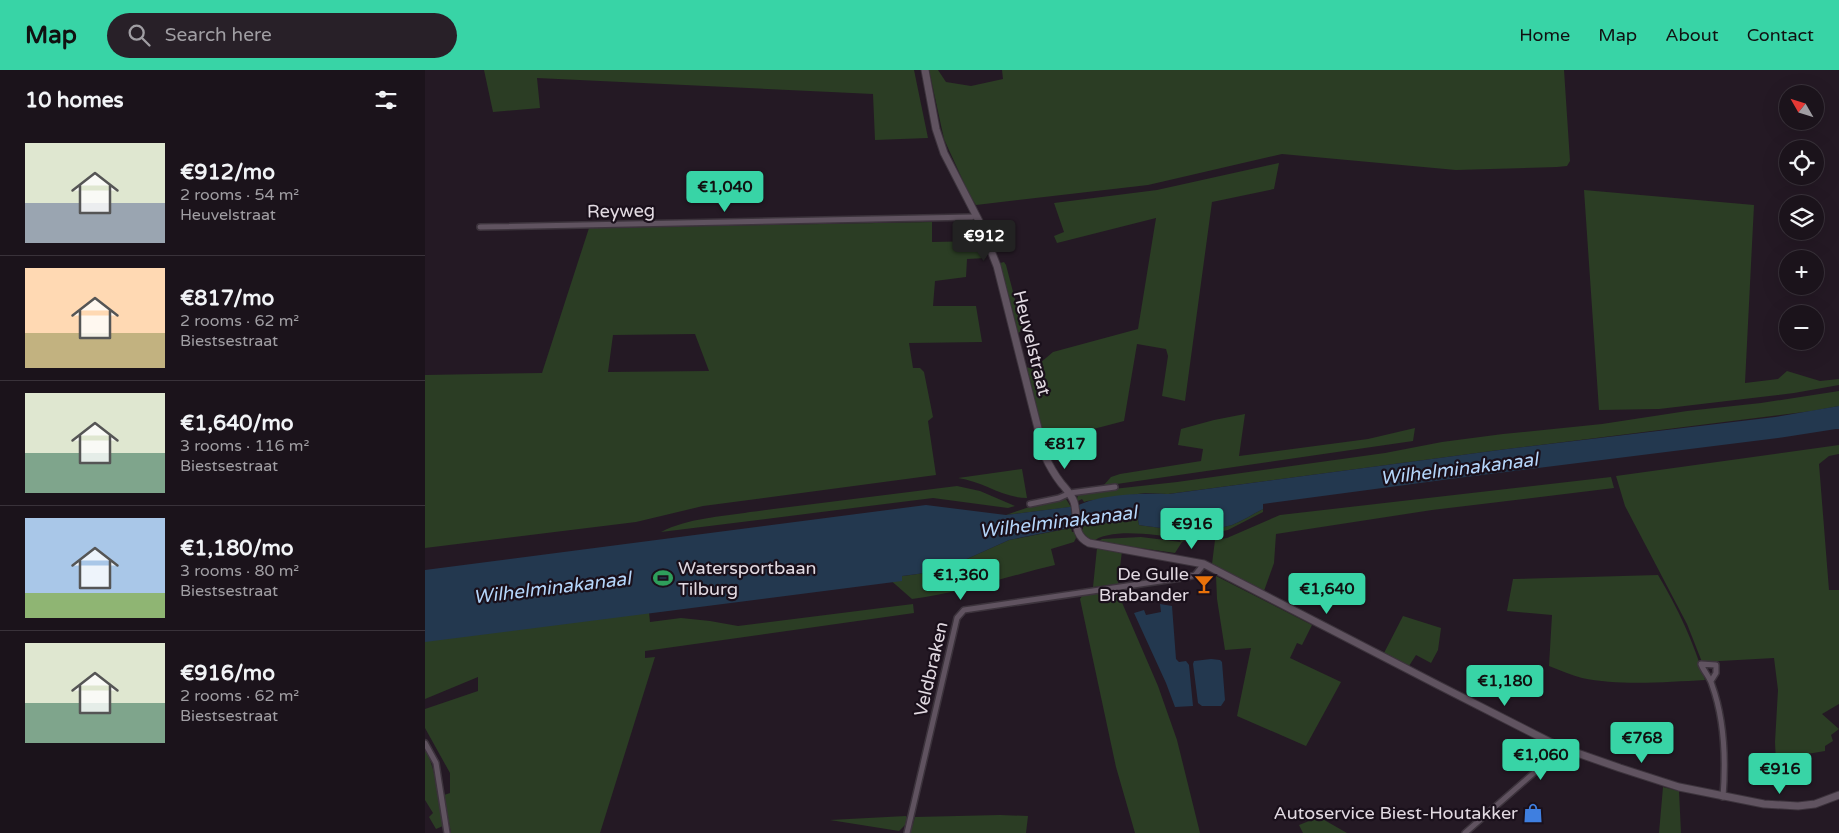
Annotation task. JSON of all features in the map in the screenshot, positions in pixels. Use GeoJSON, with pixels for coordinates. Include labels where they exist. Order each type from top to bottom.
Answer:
{"type":"FeatureCollection","features":[{"type":"Feature","properties":{"kind":"street","name":"Heuvelstraat"},"geometry":{"type":"LineString","coordinates":[[925,70],[936,129],[944,152],[980,223],[997,266],[1045,456],[1052,471],[1070,493],[1074,503],[1078,532],[1083,540],[1089,543],[1204,564]]}},
{"type":"Feature","properties":{"kind":"street","name":"Reyweg"},"geometry":{"type":"LineString","coordinates":[[480,227],[850,221],[972,217]]}},
{"type":"Feature","properties":{"kind":"street"},"geometry":{"type":"LineString","coordinates":[[1030,504],[1059,498],[1070,493],[1115,487]]}},
{"type":"Feature","properties":{"kind":"street"},"geometry":{"type":"LineString","coordinates":[[1204,564],[1560,747],[1679,787],[1723,797],[1764,804],[1798,806],[1815,804],[1839,795]]}},
{"type":"Feature","properties":{"kind":"street","name":"Veldbraken"},"geometry":{"type":"LineString","coordinates":[[907,833],[957,618],[960,613],[964,610],[1188,577],[1195,575],[1204,564]]}},
{"type":"Feature","properties":{"kind":"street"},"geometry":{"type":"LineString","coordinates":[[1711,682],[1721,713],[1723,797]]}},
{"type":"Feature","properties":{"kind":"street"},"geometry":{"type":"LineString","coordinates":[[425,744],[435,763],[447,833]]}},
{"type":"Feature","properties":{"kind":"street"},"geometry":{"type":"LineString","coordinates":[[1465,833],[1553,757],[1560,747]]}},
{"type":"Feature","properties":{"kind":"green space"},"geometry":{"type":"Polygon","coordinates":[[[484,70],[914,70],[928,138],[875,140],[873,94],[537,78],[540,108],[493,112],[484,70]]]}},
{"type":"Feature","properties":{"kind":"green space"},"geometry":{"type":"Polygon","coordinates":[[[929,70],[938,70],[946,82],[971,86],[1003,79],[1002,70],[1564,70],[1570,161],[1567,166],[1557,167],[1456,170],[1282,154],[1148,185],[976,205],[944,139],[929,70]]]}},
{"type":"Feature","properties":{"kind":"green space"},"geometry":{"type":"Polygon","coordinates":[[[1279,163],[1274,189],[1212,202],[1185,401],[1162,396],[1168,356],[1166,349],[1137,344],[1124,421],[1044,442],[1026,367],[1033,369],[1053,352],[1138,329],[1156,218],[1057,243],[1054,236],[1064,232],[1054,203],[1157,190],[1279,163]]]}},
{"type":"Feature","properties":{"kind":"green space"},"geometry":{"type":"Polygon","coordinates":[[[1584,190],[1754,205],[1745,383],[1778,379],[1787,371],[1820,381],[1839,379],[1839,385],[1794,393],[1659,409],[1599,410],[1584,190]]]}},
{"type":"Feature","properties":{"kind":"green space"},"geometry":{"type":"Polygon","coordinates":[[[932,222],[932,242],[980,241],[986,258],[967,259],[966,277],[935,281],[933,306],[976,306],[982,342],[909,343],[913,368],[920,368],[924,372],[933,417],[928,421],[936,475],[703,506],[636,522],[425,548],[425,375],[542,373],[589,228],[932,222]],[[695,334],[613,335],[608,372],[709,371],[695,334]]]}},
{"type":"Feature","properties":{"kind":"green space"},"geometry":{"type":"Polygon","coordinates":[[[1004,262],[1023,330],[1018,333],[1000,263],[1004,262]]]}},
{"type":"Feature","properties":{"kind":"green space"},"geometry":{"type":"Polygon","coordinates":[[[1839,391],[1839,406],[1812,411],[1168,494],[1145,493],[1084,502],[1082,499],[1076,502],[1078,495],[1086,492],[1177,482],[1385,453],[1442,442],[1602,424],[1839,391]]]}},
{"type":"Feature","properties":{"kind":"green space"},"geometry":{"type":"Polygon","coordinates":[[[1245,414],[1239,456],[1368,439],[1415,428],[1413,441],[1103,486],[1111,477],[1120,474],[1201,461],[1203,449],[1178,445],[1181,429],[1245,414]]]}},
{"type":"Feature","properties":{"kind":"green space"},"geometry":{"type":"Polygon","coordinates":[[[1839,445],[1839,454],[1829,456],[1819,464],[1829,590],[1839,590],[1839,704],[1822,714],[1839,729],[1831,735],[1833,741],[1825,746],[1825,751],[1789,757],[1789,764],[1776,764],[1775,742],[1778,690],[1774,658],[1702,662],[1687,624],[1625,506],[1616,476],[1839,445]]]}},
{"type":"Feature","properties":{"kind":"green space"},"geometry":{"type":"Polygon","coordinates":[[[1022,469],[1027,498],[1009,495],[976,482],[958,478],[1022,469]]]}},
{"type":"Feature","properties":{"kind":"green space"},"geometry":{"type":"Polygon","coordinates":[[[1611,477],[1614,488],[1432,510],[1276,534],[1274,563],[1264,591],[1212,564],[1215,540],[1227,538],[1280,515],[1611,477]]]}},
{"type":"Feature","properties":{"kind":"green space"},"geometry":{"type":"Polygon","coordinates":[[[957,486],[980,491],[1015,506],[1008,508],[933,498],[661,532],[693,521],[716,517],[957,486]]]}},
{"type":"Feature","properties":{"kind":"green space"},"geometry":{"type":"Polygon","coordinates":[[[1066,499],[1071,507],[1006,515],[1035,505],[1066,499]]]}},
{"type":"Feature","properties":{"kind":"green space"},"geometry":{"type":"Polygon","coordinates":[[[1263,509],[1263,512],[1228,530],[1190,538],[1182,542],[1175,553],[1098,542],[1102,539],[1141,537],[1181,542],[1178,538],[1122,533],[1100,537],[1092,542],[1087,540],[1080,531],[1083,529],[1083,526],[1138,519],[1139,525],[1162,528],[1197,530],[1221,528],[1232,525],[1263,509]]]}},
{"type":"Feature","properties":{"kind":"green space"},"geometry":{"type":"Polygon","coordinates":[[[1071,528],[1072,532],[1075,532],[1076,538],[1074,542],[1051,549],[1055,565],[966,589],[912,599],[888,578],[940,571],[1009,540],[1071,528]]]}},
{"type":"Feature","properties":{"kind":"green space"},"geometry":{"type":"Polygon","coordinates":[[[1097,548],[1122,551],[1118,584],[1093,587],[1097,548]]]}},
{"type":"Feature","properties":{"kind":"green space"},"geometry":{"type":"Polygon","coordinates":[[[1658,575],[1685,626],[1705,680],[1627,683],[1582,678],[1549,666],[1552,615],[1507,611],[1513,579],[1658,575]]]}},
{"type":"Feature","properties":{"kind":"green space"},"geometry":{"type":"Polygon","coordinates":[[[1216,576],[1312,625],[1302,645],[1297,643],[1290,658],[1341,682],[1306,746],[1237,716],[1251,648],[1225,650],[1217,599],[1216,576]]]}},
{"type":"Feature","properties":{"kind":"green space"},"geometry":{"type":"Polygon","coordinates":[[[1117,591],[1158,686],[1177,740],[1200,833],[1135,833],[1116,767],[1080,599],[1082,596],[1117,591]]]}},
{"type":"Feature","properties":{"kind":"green space"},"geometry":{"type":"Polygon","coordinates":[[[913,604],[914,613],[645,651],[645,658],[655,657],[600,833],[451,833],[444,795],[450,793],[450,773],[425,728],[425,709],[478,691],[478,677],[425,699],[425,640],[649,612],[650,622],[681,618],[738,626],[913,604]]]}},
{"type":"Feature","properties":{"kind":"green space"},"geometry":{"type":"Polygon","coordinates":[[[1403,616],[1441,628],[1438,650],[1431,663],[1416,655],[1409,666],[1384,653],[1403,616]]]}},
{"type":"Feature","properties":{"kind":"green space"},"geometry":{"type":"Polygon","coordinates":[[[425,747],[435,776],[443,826],[436,829],[429,817],[433,813],[425,800],[425,747]]]}},
{"type":"Feature","properties":{"kind":"green space"},"geometry":{"type":"Polygon","coordinates":[[[1663,787],[1679,791],[1681,833],[1659,833],[1663,787]]]}},
{"type":"Feature","properties":{"kind":"green space"},"geometry":{"type":"Polygon","coordinates":[[[906,816],[905,825],[899,831],[830,820],[906,816]]]}},
{"type":"Feature","properties":{"kind":"green space"},"geometry":{"type":"Polygon","coordinates":[[[1028,816],[1026,833],[910,833],[915,817],[1028,816]]]}},
{"type":"Feature","properties":{"kind":"green space"},"geometry":{"type":"Polygon","coordinates":[[[1319,817],[1347,833],[1303,833],[1299,825],[1319,817]]]}},
{"type":"Feature","properties":{"kind":"water","name":"Wilhelminakanaal"},"geometry":{"type":"Polygon","coordinates":[[[1839,406],[1839,429],[1263,504],[1263,509],[1232,525],[1221,528],[1185,530],[1162,528],[1139,525],[1138,519],[1074,527],[1009,540],[940,571],[902,576],[902,581],[425,642],[425,570],[926,505],[1006,515],[1077,506],[1109,497],[1134,494],[1169,494],[1507,449],[1775,417],[1839,406]]]}},
{"type":"Feature","properties":{"kind":"water"},"geometry":{"type":"Polygon","coordinates":[[[1160,604],[1172,606],[1176,659],[1179,662],[1186,661],[1189,665],[1193,706],[1175,707],[1134,613],[1144,610],[1146,615],[1161,612],[1160,604]]]}},
{"type":"Feature","properties":{"kind":"water"},"geometry":{"type":"Polygon","coordinates":[[[1211,659],[1222,662],[1225,700],[1221,706],[1202,706],[1198,703],[1193,664],[1194,661],[1211,659]]]}},
{"type":"Feature","properties":{"kind":"place","name":"Watersportbaan Tilburg"},"geometry":{"type":"Point","coordinates":[663,578]}},
{"type":"Feature","properties":{"kind":"place","name":"De Gulle Brabander"},"geometry":{"type":"Point","coordinates":[1204,584]}},
{"type":"Feature","properties":{"kind":"place","name":"Autoservice Biest-Houtakker"},"geometry":{"type":"Point","coordinates":[1533,813]}}]}
